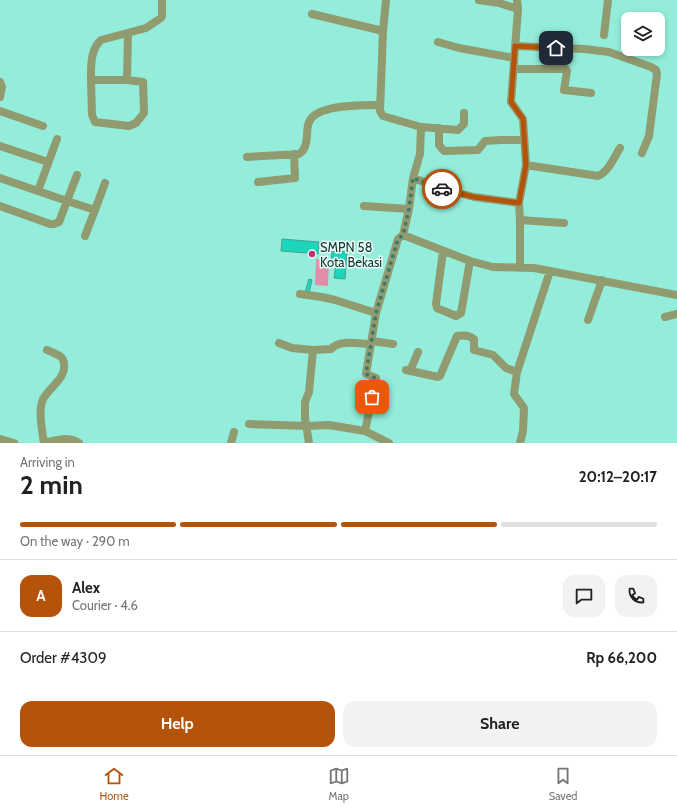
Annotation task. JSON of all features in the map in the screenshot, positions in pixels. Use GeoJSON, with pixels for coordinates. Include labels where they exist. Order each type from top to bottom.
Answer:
{"type":"FeatureCollection","features":[{"type":"Feature","properties":{"kind":"street"},"geometry":{"type":"LineString","coordinates":[[91,80],[127,80],[143,82],[144,114],[136,123],[129,126],[95,122],[92,116],[91,80],[91,64],[96,45],[101,40],[146,28],[160,18],[162,16],[162,0]]}},
{"type":"Feature","properties":{"kind":"street"},"geometry":{"type":"LineString","coordinates":[[386,0],[383,31],[380,112],[383,116],[421,127],[458,130],[464,124],[464,113]]}},
{"type":"Feature","properties":{"kind":"street"},"geometry":{"type":"LineString","coordinates":[[479,0],[499,3],[518,9]]}},
{"type":"Feature","properties":{"kind":"street"},"geometry":{"type":"LineString","coordinates":[[517,0],[518,9],[511,102],[523,119],[526,165],[519,203],[520,268]]}},
{"type":"Feature","properties":{"kind":"street"},"geometry":{"type":"LineString","coordinates":[[604,36],[608,0]]}},
{"type":"Feature","properties":{"kind":"street"},"geometry":{"type":"LineString","coordinates":[[312,14],[383,31]]}},
{"type":"Feature","properties":{"kind":"street"},"geometry":{"type":"LineString","coordinates":[[127,80],[128,33]]}},
{"type":"Feature","properties":{"kind":"street"},"geometry":{"type":"LineString","coordinates":[[438,42],[459,48],[514,58]]}},
{"type":"Feature","properties":{"kind":"street"},"geometry":{"type":"LineString","coordinates":[[515,46],[584,49],[609,52],[656,70],[657,74],[649,136],[642,153]]}},
{"type":"Feature","properties":{"kind":"street"},"geometry":{"type":"LineString","coordinates":[[514,69],[566,69],[564,90],[591,93]]}},
{"type":"Feature","properties":{"kind":"street"},"geometry":{"type":"LineString","coordinates":[[0,82],[2,87],[0,97]]}},
{"type":"Feature","properties":{"kind":"street"},"geometry":{"type":"LineString","coordinates":[[247,157],[300,154],[305,147],[309,122],[318,114],[346,106],[380,106]]}},
{"type":"Feature","properties":{"kind":"street"},"geometry":{"type":"LineString","coordinates":[[0,111],[43,126]]}},
{"type":"Feature","properties":{"kind":"street"},"geometry":{"type":"LineString","coordinates":[[364,431],[376,378],[366,374],[376,313],[398,239],[403,235],[409,209],[413,178],[420,154],[421,127]]}},
{"type":"Feature","properties":{"kind":"street"},"geometry":{"type":"LineString","coordinates":[[440,128],[439,145],[444,152],[478,150],[485,142],[524,140]]}},
{"type":"Feature","properties":{"kind":"street"},"geometry":{"type":"LineString","coordinates":[[38,191],[57,139]]}},
{"type":"Feature","properties":{"kind":"street"},"geometry":{"type":"LineString","coordinates":[[0,146],[48,162]]}},
{"type":"Feature","properties":{"kind":"street"},"geometry":{"type":"LineString","coordinates":[[526,165],[598,176],[602,175],[606,170],[620,148]]}},
{"type":"Feature","properties":{"kind":"street"},"geometry":{"type":"LineString","coordinates":[[258,182],[295,178],[294,154]]}},
{"type":"Feature","properties":{"kind":"street"},"geometry":{"type":"LineString","coordinates":[[0,206],[40,221],[54,224],[59,222],[77,175]]}},
{"type":"Feature","properties":{"kind":"street"},"geometry":{"type":"LineString","coordinates":[[0,178],[95,210]]}},
{"type":"Feature","properties":{"kind":"street"},"geometry":{"type":"LineString","coordinates":[[413,178],[444,189],[474,197],[519,203]]}},
{"type":"Feature","properties":{"kind":"street"},"geometry":{"type":"LineString","coordinates":[[86,236],[105,183]]}},
{"type":"Feature","properties":{"kind":"street"},"geometry":{"type":"LineString","coordinates":[[364,206],[409,209]]}},
{"type":"Feature","properties":{"kind":"street"},"geometry":{"type":"LineString","coordinates":[[520,220],[564,223]]}},
{"type":"Feature","properties":{"kind":"street"},"geometry":{"type":"LineString","coordinates":[[403,235],[470,261],[493,267],[534,268],[677,295]]}},
{"type":"Feature","properties":{"kind":"street"},"geometry":{"type":"LineString","coordinates":[[443,251],[436,304],[437,308],[456,316],[461,314],[470,261]]}},
{"type":"Feature","properties":{"kind":"street"},"geometry":{"type":"LineString","coordinates":[[520,443],[523,431],[524,408],[514,394],[517,372],[550,271]]}},
{"type":"Feature","properties":{"kind":"street"},"geometry":{"type":"LineString","coordinates":[[588,320],[602,280]]}},
{"type":"Feature","properties":{"kind":"street"},"geometry":{"type":"LineString","coordinates":[[300,294],[322,296],[376,313]]}},
{"type":"Feature","properties":{"kind":"street"},"geometry":{"type":"LineString","coordinates":[[665,316],[677,314]]}},
{"type":"Feature","properties":{"kind":"street"},"geometry":{"type":"LineString","coordinates":[[418,352],[408,370],[438,377],[440,376],[457,336],[471,336],[474,339],[474,350],[493,355],[506,368],[517,372]]}},
{"type":"Feature","properties":{"kind":"street"},"geometry":{"type":"LineString","coordinates":[[279,343],[292,348],[313,350],[331,349],[333,346],[344,343],[393,344]]}},
{"type":"Feature","properties":{"kind":"street"},"geometry":{"type":"LineString","coordinates":[[47,350],[61,357],[64,368],[62,375],[50,388],[43,400],[41,420],[44,443],[64,438],[74,440],[79,443]]}},
{"type":"Feature","properties":{"kind":"street"},"geometry":{"type":"LineString","coordinates":[[309,443],[305,418],[305,402],[309,392],[313,350]]}},
{"type":"Feature","properties":{"kind":"street"},"geometry":{"type":"LineString","coordinates":[[249,424],[306,426],[328,425],[364,431],[389,443]]}},
{"type":"Feature","properties":{"kind":"street"},"geometry":{"type":"LineString","coordinates":[[231,443],[234,432]]}},
{"type":"Feature","properties":{"kind":"street"},"geometry":{"type":"LineString","coordinates":[[0,439],[14,443]]}},
{"type":"Feature","properties":{"kind":"shaded area"},"geometry":{"type":"Polygon","coordinates":[[[316,259],[329,260],[328,286],[315,285],[316,259]]]}},
{"type":"Feature","properties":{"kind":"building"},"geometry":{"type":"Polygon","coordinates":[[[282,239],[319,242],[318,254],[281,251],[282,239]]]}},
{"type":"Feature","properties":{"kind":"building"},"geometry":{"type":"Polygon","coordinates":[[[332,251],[347,252],[345,279],[334,278],[336,263],[331,262],[332,251]]]}},
{"type":"Feature","properties":{"kind":"building"},"geometry":{"type":"Polygon","coordinates":[[[309,279],[312,280],[309,293],[305,292],[309,279]]]}},
{"type":"Feature","properties":{"kind":"way so far"},"geometry":{"type":"LineString","coordinates":[[372,397],[376,378],[366,374],[376,313],[398,239],[403,235],[409,209],[413,178],[442,189]]}},
{"type":"Feature","properties":{"kind":"place","name":"SMPN 58 Kota Bekasi"},"geometry":{"type":"Point","coordinates":[312,254]}},
{"type":"Feature","properties":{"kind":"route"},"geometry":{"type":"LineString","coordinates":[[442,189],[474,197],[519,203],[526,165],[523,119],[511,102],[515,46],[556,48]]}}]}
